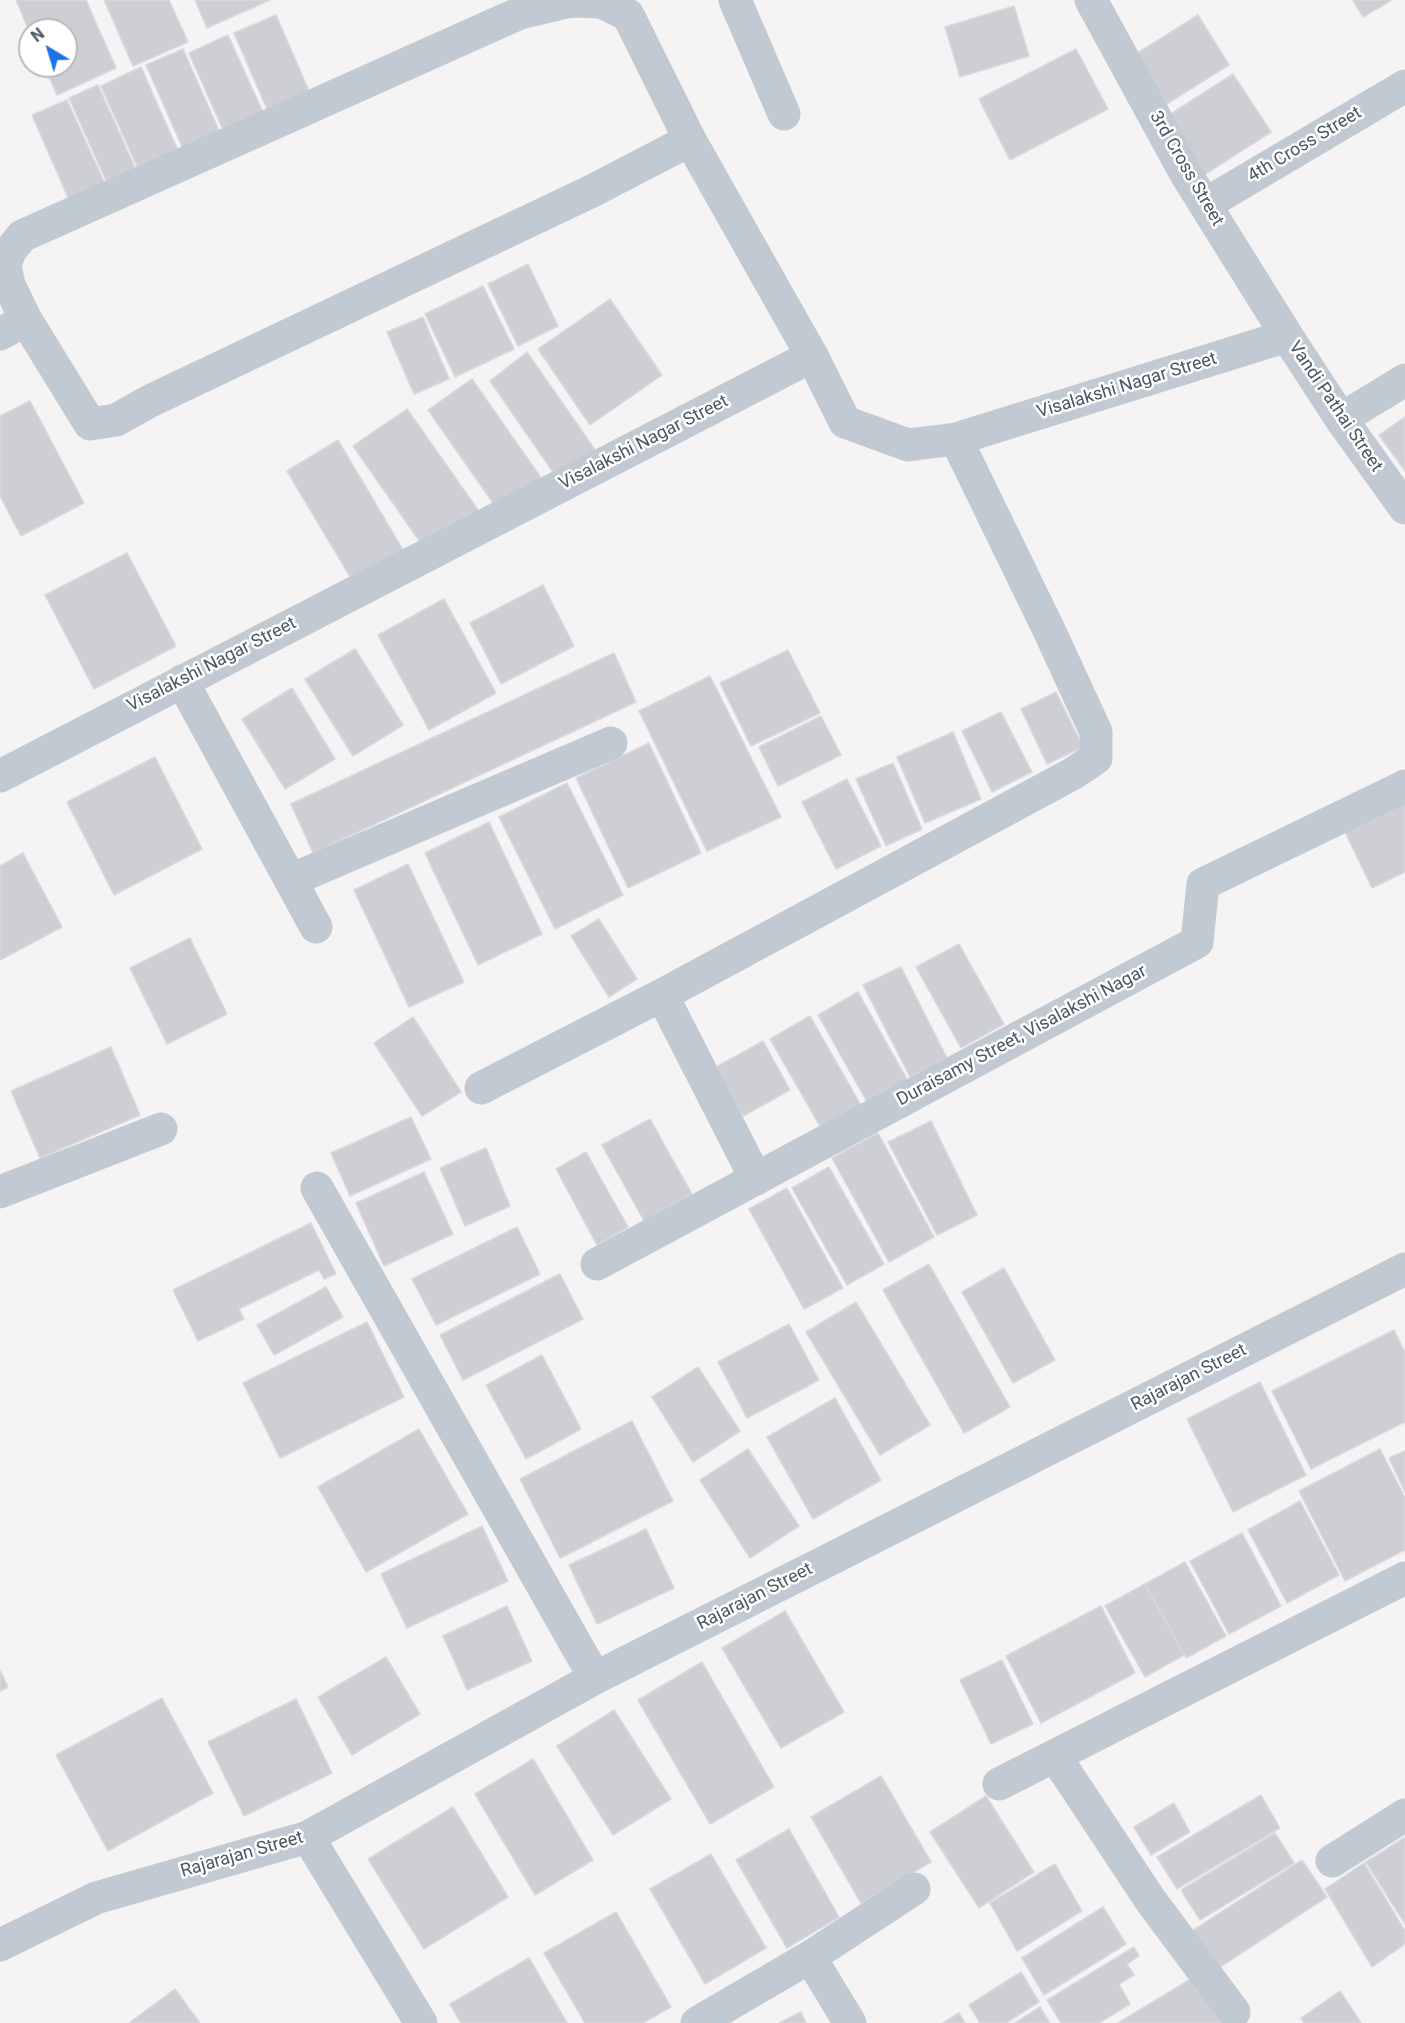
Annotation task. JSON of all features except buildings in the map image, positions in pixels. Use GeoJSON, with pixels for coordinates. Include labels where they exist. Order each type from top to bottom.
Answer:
{"type":"FeatureCollection","features":[{"type":"Feature","properties":{"kind":"street"},"geometry":{"type":"LineString","coordinates":[[735,0],[784,114]]}},
{"type":"Feature","properties":{"kind":"street","name":"3rd Cross Street"},"geometry":{"type":"LineString","coordinates":[[1091,0],[1186,174],[1287,336]]}},
{"type":"Feature","properties":{"kind":"street"},"geometry":{"type":"LineString","coordinates":[[690,140],[592,191],[150,401],[116,420],[90,424],[13,327],[5,265],[10,251],[22,236],[520,13],[571,1],[601,2],[628,15],[690,140],[812,356]]}},
{"type":"Feature","properties":{"kind":"street","name":"4th Cross Street"},"geometry":{"type":"LineString","coordinates":[[1206,204],[1405,86]]}},
{"type":"Feature","properties":{"kind":"street","name":"Visalakshi Nagar Street"},"geometry":{"type":"LineString","coordinates":[[0,776],[812,356],[845,422],[908,445],[956,439],[1287,336]]}},
{"type":"Feature","properties":{"kind":"street","name":"Vandi Pathai Street"},"geometry":{"type":"LineString","coordinates":[[1287,336],[1341,419],[1405,508]]}},
{"type":"Feature","properties":{"kind":"street"},"geometry":{"type":"LineString","coordinates":[[1341,419],[1405,380]]}},
{"type":"Feature","properties":{"kind":"street"},"geometry":{"type":"LineString","coordinates":[[482,1088],[1074,773],[1096,758],[1096,732],[956,439]]}},
{"type":"Feature","properties":{"kind":"street"},"geometry":{"type":"LineString","coordinates":[[182,681],[316,927]]}},
{"type":"Feature","properties":{"kind":"street"},"geometry":{"type":"LineString","coordinates":[[291,880],[611,743]]}},
{"type":"Feature","properties":{"kind":"street","name":"Duraisamy Street, Visalakshi Nagar"},"geometry":{"type":"LineString","coordinates":[[597,1264],[1197,942],[1203,884],[1405,786]]}},
{"type":"Feature","properties":{"kind":"street"},"geometry":{"type":"LineString","coordinates":[[662,994],[756,1179]]}},
{"type":"Feature","properties":{"kind":"street"},"geometry":{"type":"LineString","coordinates":[[0,1192],[161,1129]]}},
{"type":"Feature","properties":{"kind":"street"},"geometry":{"type":"LineString","coordinates":[[317,1188],[595,1678]]}},
{"type":"Feature","properties":{"kind":"street","name":"Rajarajan Street"},"geometry":{"type":"LineString","coordinates":[[0,1945],[96,1898],[308,1836],[595,1678],[1405,1269]]}},
{"type":"Feature","properties":{"kind":"street"},"geometry":{"type":"LineString","coordinates":[[999,1784],[1405,1578]]}},
{"type":"Feature","properties":{"kind":"street"},"geometry":{"type":"LineString","coordinates":[[1055,1756],[1151,1901],[1234,2012]]}},
{"type":"Feature","properties":{"kind":"street"},"geometry":{"type":"LineString","coordinates":[[1332,1861],[1405,1815]]}},
{"type":"Feature","properties":{"kind":"street"},"geometry":{"type":"LineString","coordinates":[[308,1836],[421,2023]]}},
{"type":"Feature","properties":{"kind":"street"},"geometry":{"type":"LineString","coordinates":[[697,2023],[810,1957],[914,1889]]}},
{"type":"Feature","properties":{"kind":"street"},"geometry":{"type":"LineString","coordinates":[[810,1957],[850,2023]]}}]}
